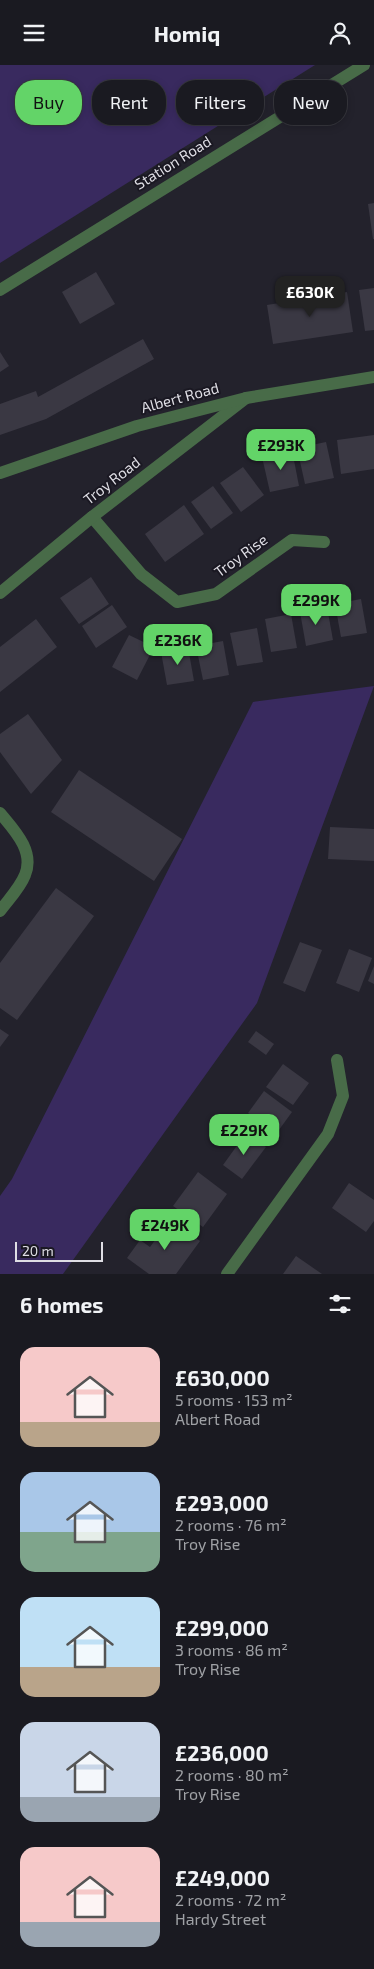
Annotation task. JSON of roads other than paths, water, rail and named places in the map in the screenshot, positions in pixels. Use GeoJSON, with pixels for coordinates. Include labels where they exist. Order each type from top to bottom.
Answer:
{"type":"FeatureCollection","features":[{"type":"Feature","properties":{"kind":"street","name":"Station Road"},"geometry":{"type":"LineString","coordinates":[[0,290],[364,65]]}},
{"type":"Feature","properties":{"kind":"street","name":"Albert Road"},"geometry":{"type":"LineString","coordinates":[[0,473],[137,426],[246,398],[374,377]]}},
{"type":"Feature","properties":{"kind":"street","name":"Troy Road"},"geometry":{"type":"LineString","coordinates":[[0,593],[92,517],[246,398]]}},
{"type":"Feature","properties":{"kind":"street","name":"Troy Rise"},"geometry":{"type":"LineString","coordinates":[[92,517],[141,574],[176,602],[216,594],[292,540],[324,542]]}},
{"type":"Feature","properties":{"kind":"street"},"geometry":{"type":"LineString","coordinates":[[0,813],[18,837],[28,855],[25,875],[0,911]]}},
{"type":"Feature","properties":{"kind":"street"},"geometry":{"type":"LineString","coordinates":[[227,1274],[328,1134],[343,1096],[337,1060]]}}]}
